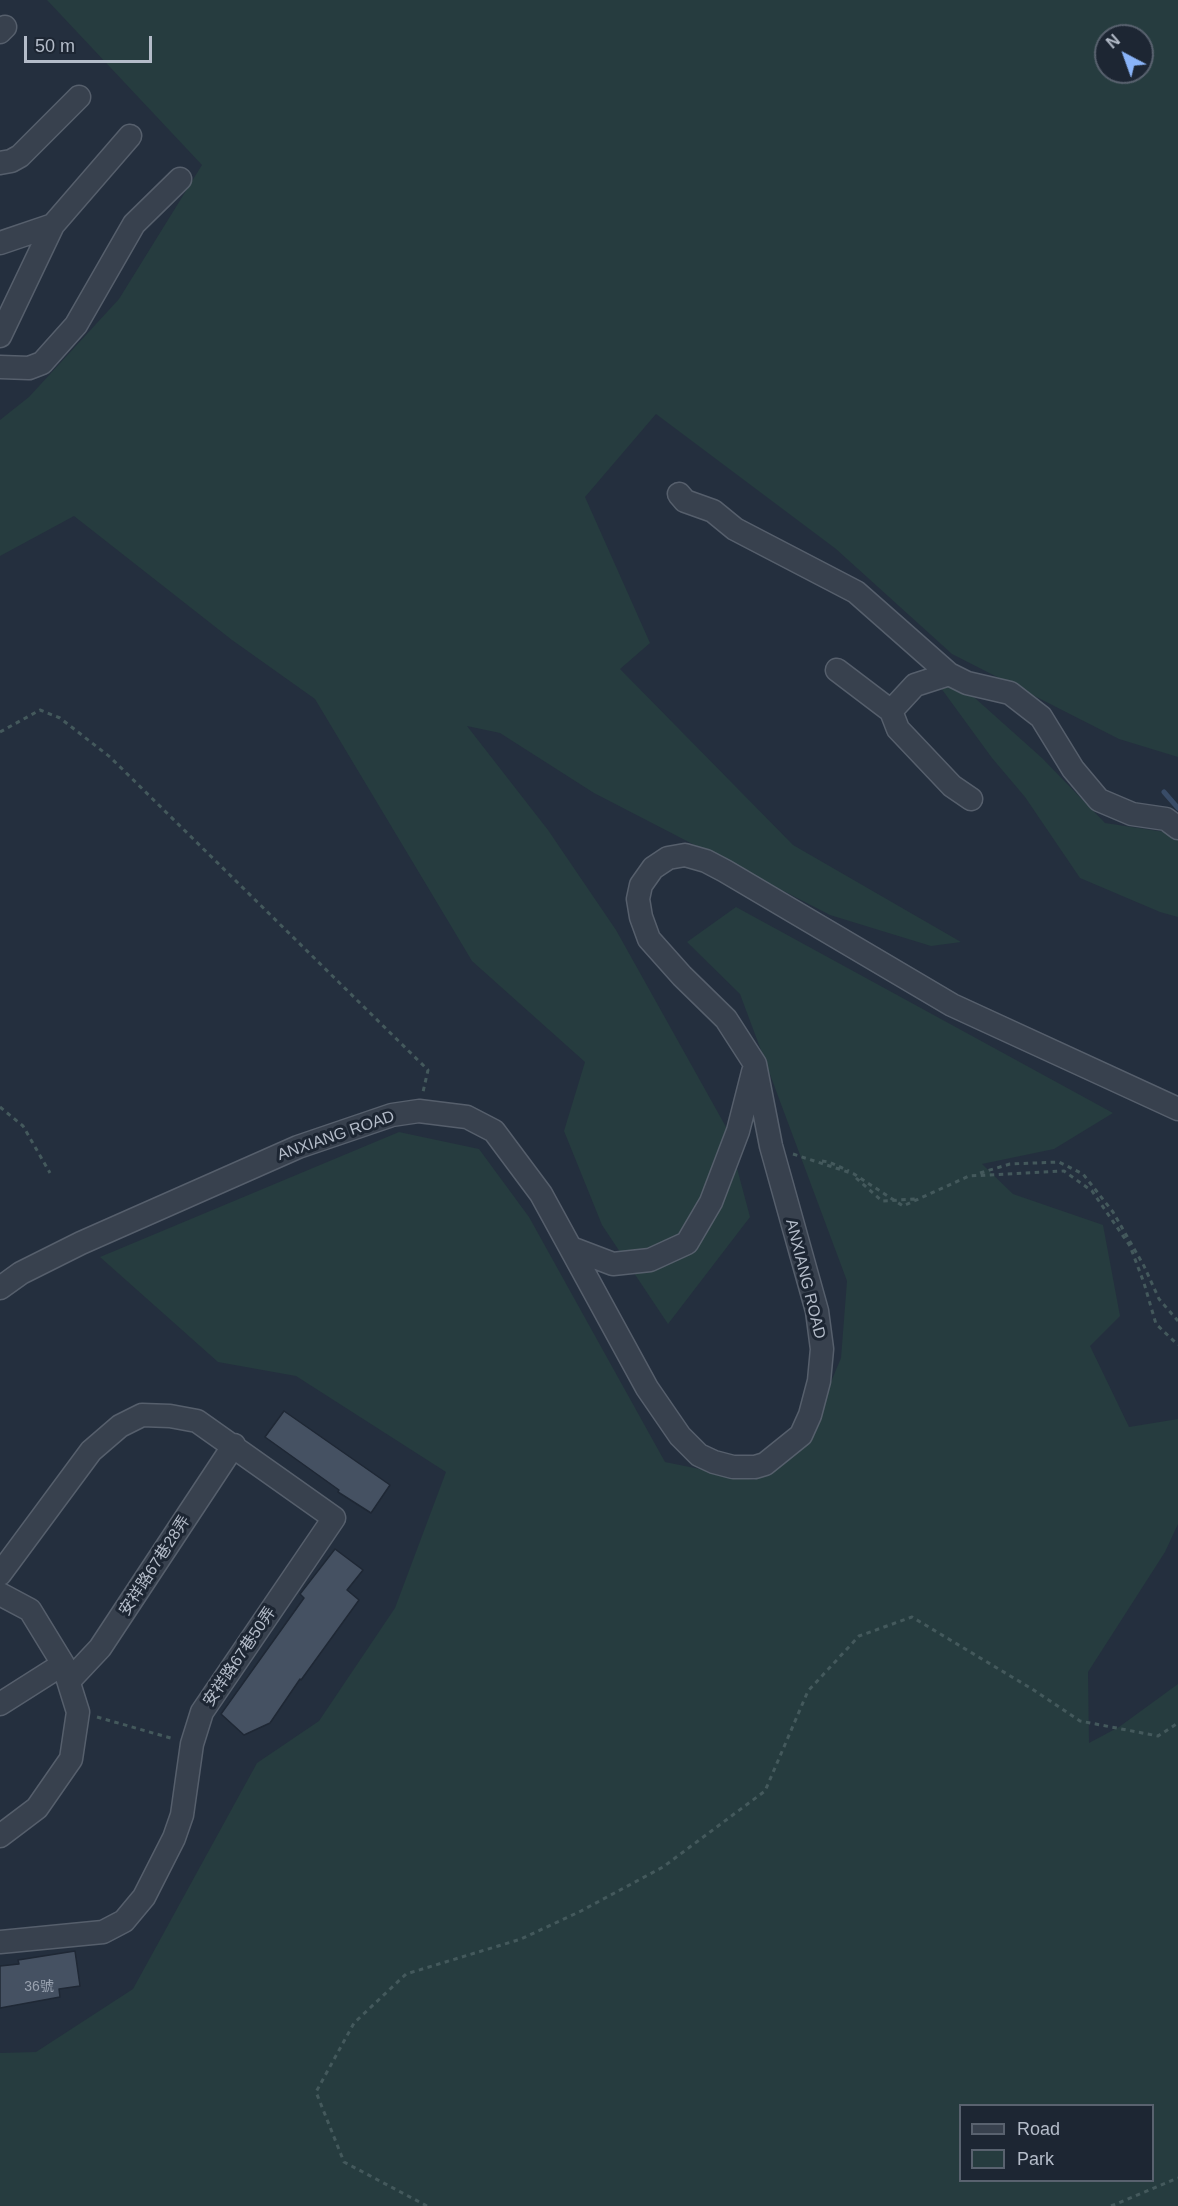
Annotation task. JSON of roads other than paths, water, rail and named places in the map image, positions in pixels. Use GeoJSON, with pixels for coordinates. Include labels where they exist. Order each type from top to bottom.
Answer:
{"type":"FeatureCollection","features":[{"type":"Feature","properties":{"kind":"street"},"geometry":{"type":"LineString","coordinates":[[0,163],[20,156],[79,97]]}},
{"type":"Feature","properties":{"kind":"street"},"geometry":{"type":"LineString","coordinates":[[0,336],[53,225],[130,136]]}},
{"type":"Feature","properties":{"kind":"street"},"geometry":{"type":"LineString","coordinates":[[0,367],[29,368],[42,363],[76,325],[134,224],[180,179]]}},
{"type":"Feature","properties":{"kind":"street"},"geometry":{"type":"LineString","coordinates":[[0,243],[53,225]]}},
{"type":"Feature","properties":{"kind":"street"},"geometry":{"type":"LineString","coordinates":[[679,494],[685,501],[713,511],[735,529],[856,592],[949,674],[967,683],[1010,693],[1041,717],[1073,769],[1099,800],[1132,814],[1166,819],[1178,828]]}},
{"type":"Feature","properties":{"kind":"street"},"geometry":{"type":"LineString","coordinates":[[837,670],[891,711],[898,729],[952,786],[971,799]]}},
{"type":"Feature","properties":{"kind":"street"},"geometry":{"type":"LineString","coordinates":[[891,711],[915,685],[949,674]]}},
{"type":"Feature","properties":{"kind":"street","name":"ANXIANG ROAD"},"geometry":{"type":"LineString","coordinates":[[0,1288],[21,1273],[81,1243],[298,1147],[393,1115],[419,1112],[466,1117],[494,1131],[541,1194],[647,1388],[680,1436],[699,1455],[714,1462],[733,1467],[755,1467],[765,1464],[801,1435],[810,1415],[819,1381],[822,1349],[817,1311],[755,1065],[726,1019],[682,976],[649,939],[641,917],[638,899],[641,885],[653,868],[669,858],[685,855],[706,861],[952,1005],[1178,1109]]}},
{"type":"Feature","properties":{"kind":"street"},"geometry":{"type":"LineString","coordinates":[[571,1248],[613,1264],[650,1260],[687,1243],[711,1202],[735,1141],[755,1065]]}},
{"type":"Feature","properties":{"kind":"street"},"geometry":{"type":"LineString","coordinates":[[0,1574],[91,1451],[120,1426],[142,1415],[170,1416],[197,1421],[234,1445]]}},
{"type":"Feature","properties":{"kind":"street","name":"安祥路67巷50弄"},"geometry":{"type":"LineString","coordinates":[[0,1942],[103,1932],[124,1921],[144,1897],[174,1838],[182,1815],[192,1744],[202,1712],[334,1518],[234,1445]]}},
{"type":"Feature","properties":{"kind":"street","name":"安祥路67巷28弄"},"geometry":{"type":"LineString","coordinates":[[0,1704],[66,1673],[100,1648],[234,1445]]}},
{"type":"Feature","properties":{"kind":"street"},"geometry":{"type":"LineString","coordinates":[[0,1594],[30,1610],[66,1673],[78,1712],[71,1759],[37,1808],[0,1836]]}},
{"type":"Feature","properties":{"kind":"waterway"},"geometry":{"type":"LineString","coordinates":[[1164,792],[1178,808]]}}]}
